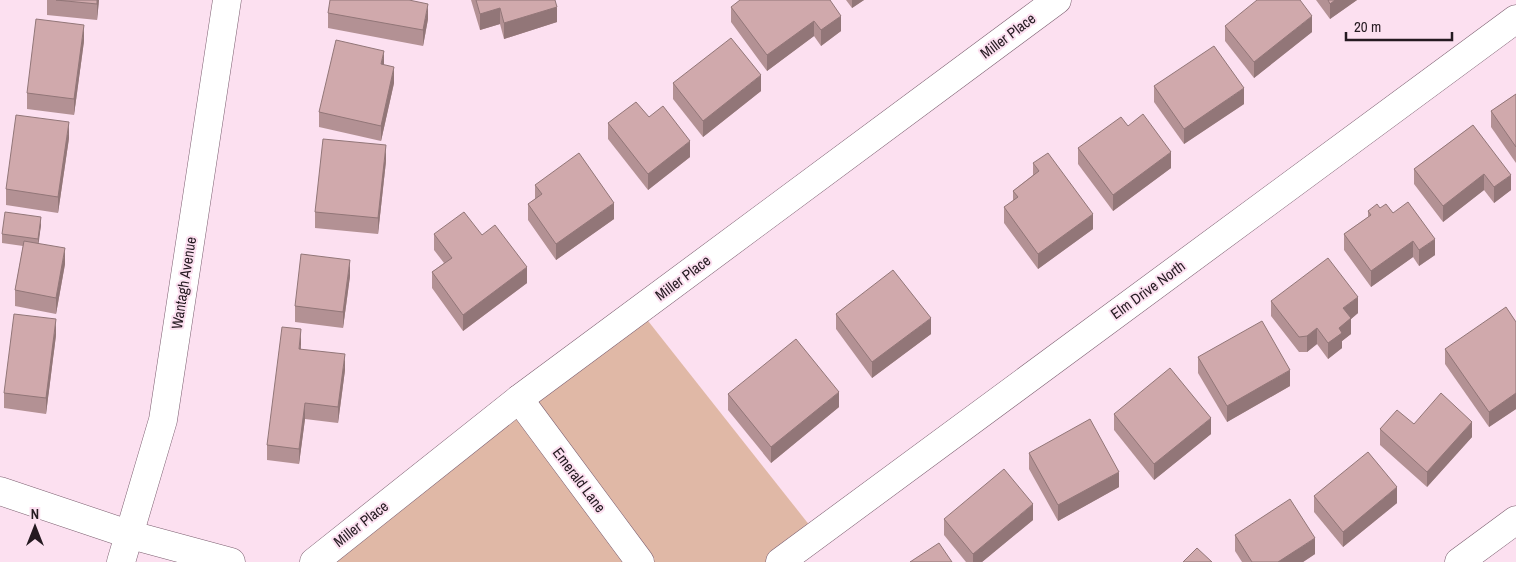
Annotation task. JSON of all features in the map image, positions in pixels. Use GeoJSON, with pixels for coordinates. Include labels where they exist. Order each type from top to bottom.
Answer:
{"type":"FeatureCollection","features":[{"type":"Feature","properties":{"kind":"street","name":"Wantagh Avenue"},"geometry":{"type":"LineString","coordinates":[[122,562],[163,420],[227,0]]}},
{"type":"Feature","properties":{"kind":"street","name":"Miller Place"},"geometry":{"type":"LineString","coordinates":[[314,562],[519,399],[1057,0]]}},
{"type":"Feature","properties":{"kind":"street","name":"Elm Drive North"},"geometry":{"type":"LineString","coordinates":[[780,562],[1516,19]]}},
{"type":"Feature","properties":{"kind":"street","name":"Emerald Lane"},"geometry":{"type":"LineString","coordinates":[[519,399],[640,562]]}},
{"type":"Feature","properties":{"kind":"street"},"geometry":{"type":"LineString","coordinates":[[0,491],[131,534],[231,562]]}},
{"type":"Feature","properties":{"kind":"street"},"geometry":{"type":"LineString","coordinates":[[1459,562],[1516,520]]}},
{"type":"Feature","properties":{"kind":"shaded area"},"geometry":{"type":"Polygon","coordinates":[[[641,312],[818,536],[783,562],[318,562],[641,312]]]}},
{"type":"Feature","properties":{"kind":"building"},"geometry":{"type":"Polygon","coordinates":[[[56,0],[97,0],[97,4],[56,0]]]}},
{"type":"Feature","properties":{"kind":"building"},"geometry":{"type":"Polygon","coordinates":[[[330,0],[409,0],[428,4],[423,30],[328,13],[330,0]]]}},
{"type":"Feature","properties":{"kind":"building"},"geometry":{"type":"Polygon","coordinates":[[[476,0],[555,0],[557,7],[504,23],[500,8],[480,14],[476,0]]]}},
{"type":"Feature","properties":{"kind":"building"},"geometry":{"type":"Polygon","coordinates":[[[740,0],[830,0],[841,16],[821,30],[814,21],[767,55],[731,7],[740,0]]]}},
{"type":"Feature","properties":{"kind":"building"},"geometry":{"type":"Polygon","coordinates":[[[1257,0],[1300,0],[1312,16],[1254,62],[1225,26],[1257,0]]]}},
{"type":"Feature","properties":{"kind":"building"},"geometry":{"type":"Polygon","coordinates":[[[36,19],[84,25],[74,99],[27,93],[36,19]]]}},
{"type":"Feature","properties":{"kind":"building"},"geometry":{"type":"Polygon","coordinates":[[[731,38],[761,75],[703,121],[673,83],[731,38]]]}},
{"type":"Feature","properties":{"kind":"building"},"geometry":{"type":"Polygon","coordinates":[[[336,40],[384,51],[381,64],[394,67],[381,126],[319,112],[336,40]]]}},
{"type":"Feature","properties":{"kind":"building"},"geometry":{"type":"Polygon","coordinates":[[[1214,46],[1244,88],[1184,129],[1154,86],[1214,46]]]}},
{"type":"Feature","properties":{"kind":"building"},"geometry":{"type":"Polygon","coordinates":[[[1516,94],[1516,147],[1491,111],[1516,94]]]}},
{"type":"Feature","properties":{"kind":"building"},"geometry":{"type":"Polygon","coordinates":[[[636,102],[649,117],[663,106],[690,141],[648,174],[608,123],[636,102]]]}},
{"type":"Feature","properties":{"kind":"building"},"geometry":{"type":"Polygon","coordinates":[[[1143,114],[1171,152],[1113,195],[1078,148],[1121,117],[1128,126],[1143,114]]]}},
{"type":"Feature","properties":{"kind":"building"},"geometry":{"type":"Polygon","coordinates":[[[16,115],[69,122],[58,197],[6,189],[16,115]]]}},
{"type":"Feature","properties":{"kind":"building"},"geometry":{"type":"Polygon","coordinates":[[[1473,125],[1511,175],[1494,187],[1484,174],[1443,206],[1414,169],[1473,125]]]}},
{"type":"Feature","properties":{"kind":"building"},"geometry":{"type":"Polygon","coordinates":[[[323,139],[386,145],[378,218],[315,212],[323,139]]]}},
{"type":"Feature","properties":{"kind":"building"},"geometry":{"type":"Polygon","coordinates":[[[579,153],[614,203],[556,244],[528,204],[542,194],[535,185],[579,153]]]}},
{"type":"Feature","properties":{"kind":"building"},"geometry":{"type":"Polygon","coordinates":[[[1048,153],[1093,214],[1038,254],[1004,207],[1018,197],[1013,191],[1039,171],[1033,163],[1048,153]]]}},
{"type":"Feature","properties":{"kind":"building"},"geometry":{"type":"Polygon","coordinates":[[[1408,202],[1435,239],[1419,250],[1413,241],[1371,271],[1344,234],[1371,215],[1368,211],[1377,204],[1380,208],[1386,204],[1393,213],[1408,202]]]}},
{"type":"Feature","properties":{"kind":"building"},"geometry":{"type":"Polygon","coordinates":[[[5,212],[41,217],[38,239],[2,234],[5,212]]]}},
{"type":"Feature","properties":{"kind":"building"},"geometry":{"type":"Polygon","coordinates":[[[464,212],[482,235],[495,225],[527,267],[463,315],[432,272],[452,258],[434,234],[464,212]]]}},
{"type":"Feature","properties":{"kind":"building"},"geometry":{"type":"Polygon","coordinates":[[[24,241],[65,248],[56,298],[15,290],[24,241]]]}},
{"type":"Feature","properties":{"kind":"building"},"geometry":{"type":"Polygon","coordinates":[[[301,254],[350,260],[343,312],[295,306],[301,254]]]}},
{"type":"Feature","properties":{"kind":"building"},"geometry":{"type":"Polygon","coordinates":[[[1328,258],[1358,297],[1343,308],[1351,318],[1339,328],[1342,333],[1328,343],[1317,328],[1307,336],[1299,337],[1271,301],[1328,258]]]}},
{"type":"Feature","properties":{"kind":"building"},"geometry":{"type":"Polygon","coordinates":[[[893,270],[931,318],[872,362],[836,314],[893,270]]]}},
{"type":"Feature","properties":{"kind":"building"},"geometry":{"type":"Polygon","coordinates":[[[1506,307],[1516,322],[1516,393],[1489,412],[1445,349],[1506,307]]]}},
{"type":"Feature","properties":{"kind":"building"},"geometry":{"type":"Polygon","coordinates":[[[14,314],[56,319],[46,398],[4,393],[14,314]]]}},
{"type":"Feature","properties":{"kind":"building"},"geometry":{"type":"Polygon","coordinates":[[[1262,321],[1290,370],[1227,406],[1198,357],[1262,321]]]}},
{"type":"Feature","properties":{"kind":"building"},"geometry":{"type":"Polygon","coordinates":[[[282,327],[301,329],[299,349],[345,354],[338,407],[305,403],[299,449],[267,445],[282,327]]]}},
{"type":"Feature","properties":{"kind":"building"},"geometry":{"type":"Polygon","coordinates":[[[796,339],[839,392],[771,447],[728,394],[796,339]]]}},
{"type":"Feature","properties":{"kind":"building"},"geometry":{"type":"Polygon","coordinates":[[[1170,368],[1211,418],[1154,464],[1114,414],[1170,368]]]}},
{"type":"Feature","properties":{"kind":"building"},"geometry":{"type":"Polygon","coordinates":[[[1441,393],[1472,422],[1427,472],[1380,429],[1397,410],[1414,424],[1441,393]]]}},
{"type":"Feature","properties":{"kind":"building"},"geometry":{"type":"Polygon","coordinates":[[[1090,419],[1119,472],[1058,505],[1029,453],[1090,419]]]}},
{"type":"Feature","properties":{"kind":"building"},"geometry":{"type":"Polygon","coordinates":[[[1368,452],[1397,487],[1343,532],[1314,496],[1368,452]]]}},
{"type":"Feature","properties":{"kind":"building"},"geometry":{"type":"Polygon","coordinates":[[[1004,469],[1033,504],[973,554],[944,519],[1004,469]]]}},
{"type":"Feature","properties":{"kind":"building"},"geometry":{"type":"Polygon","coordinates":[[[1290,499],[1315,538],[1278,562],[1252,562],[1235,535],[1290,499]]]}},
{"type":"Feature","properties":{"kind":"building"},"geometry":{"type":"Polygon","coordinates":[[[939,543],[952,562],[910,562],[939,543]]]}},
{"type":"Feature","properties":{"kind":"building"},"geometry":{"type":"Polygon","coordinates":[[[1197,548],[1212,562],[1183,562],[1197,548]]]}}]}
